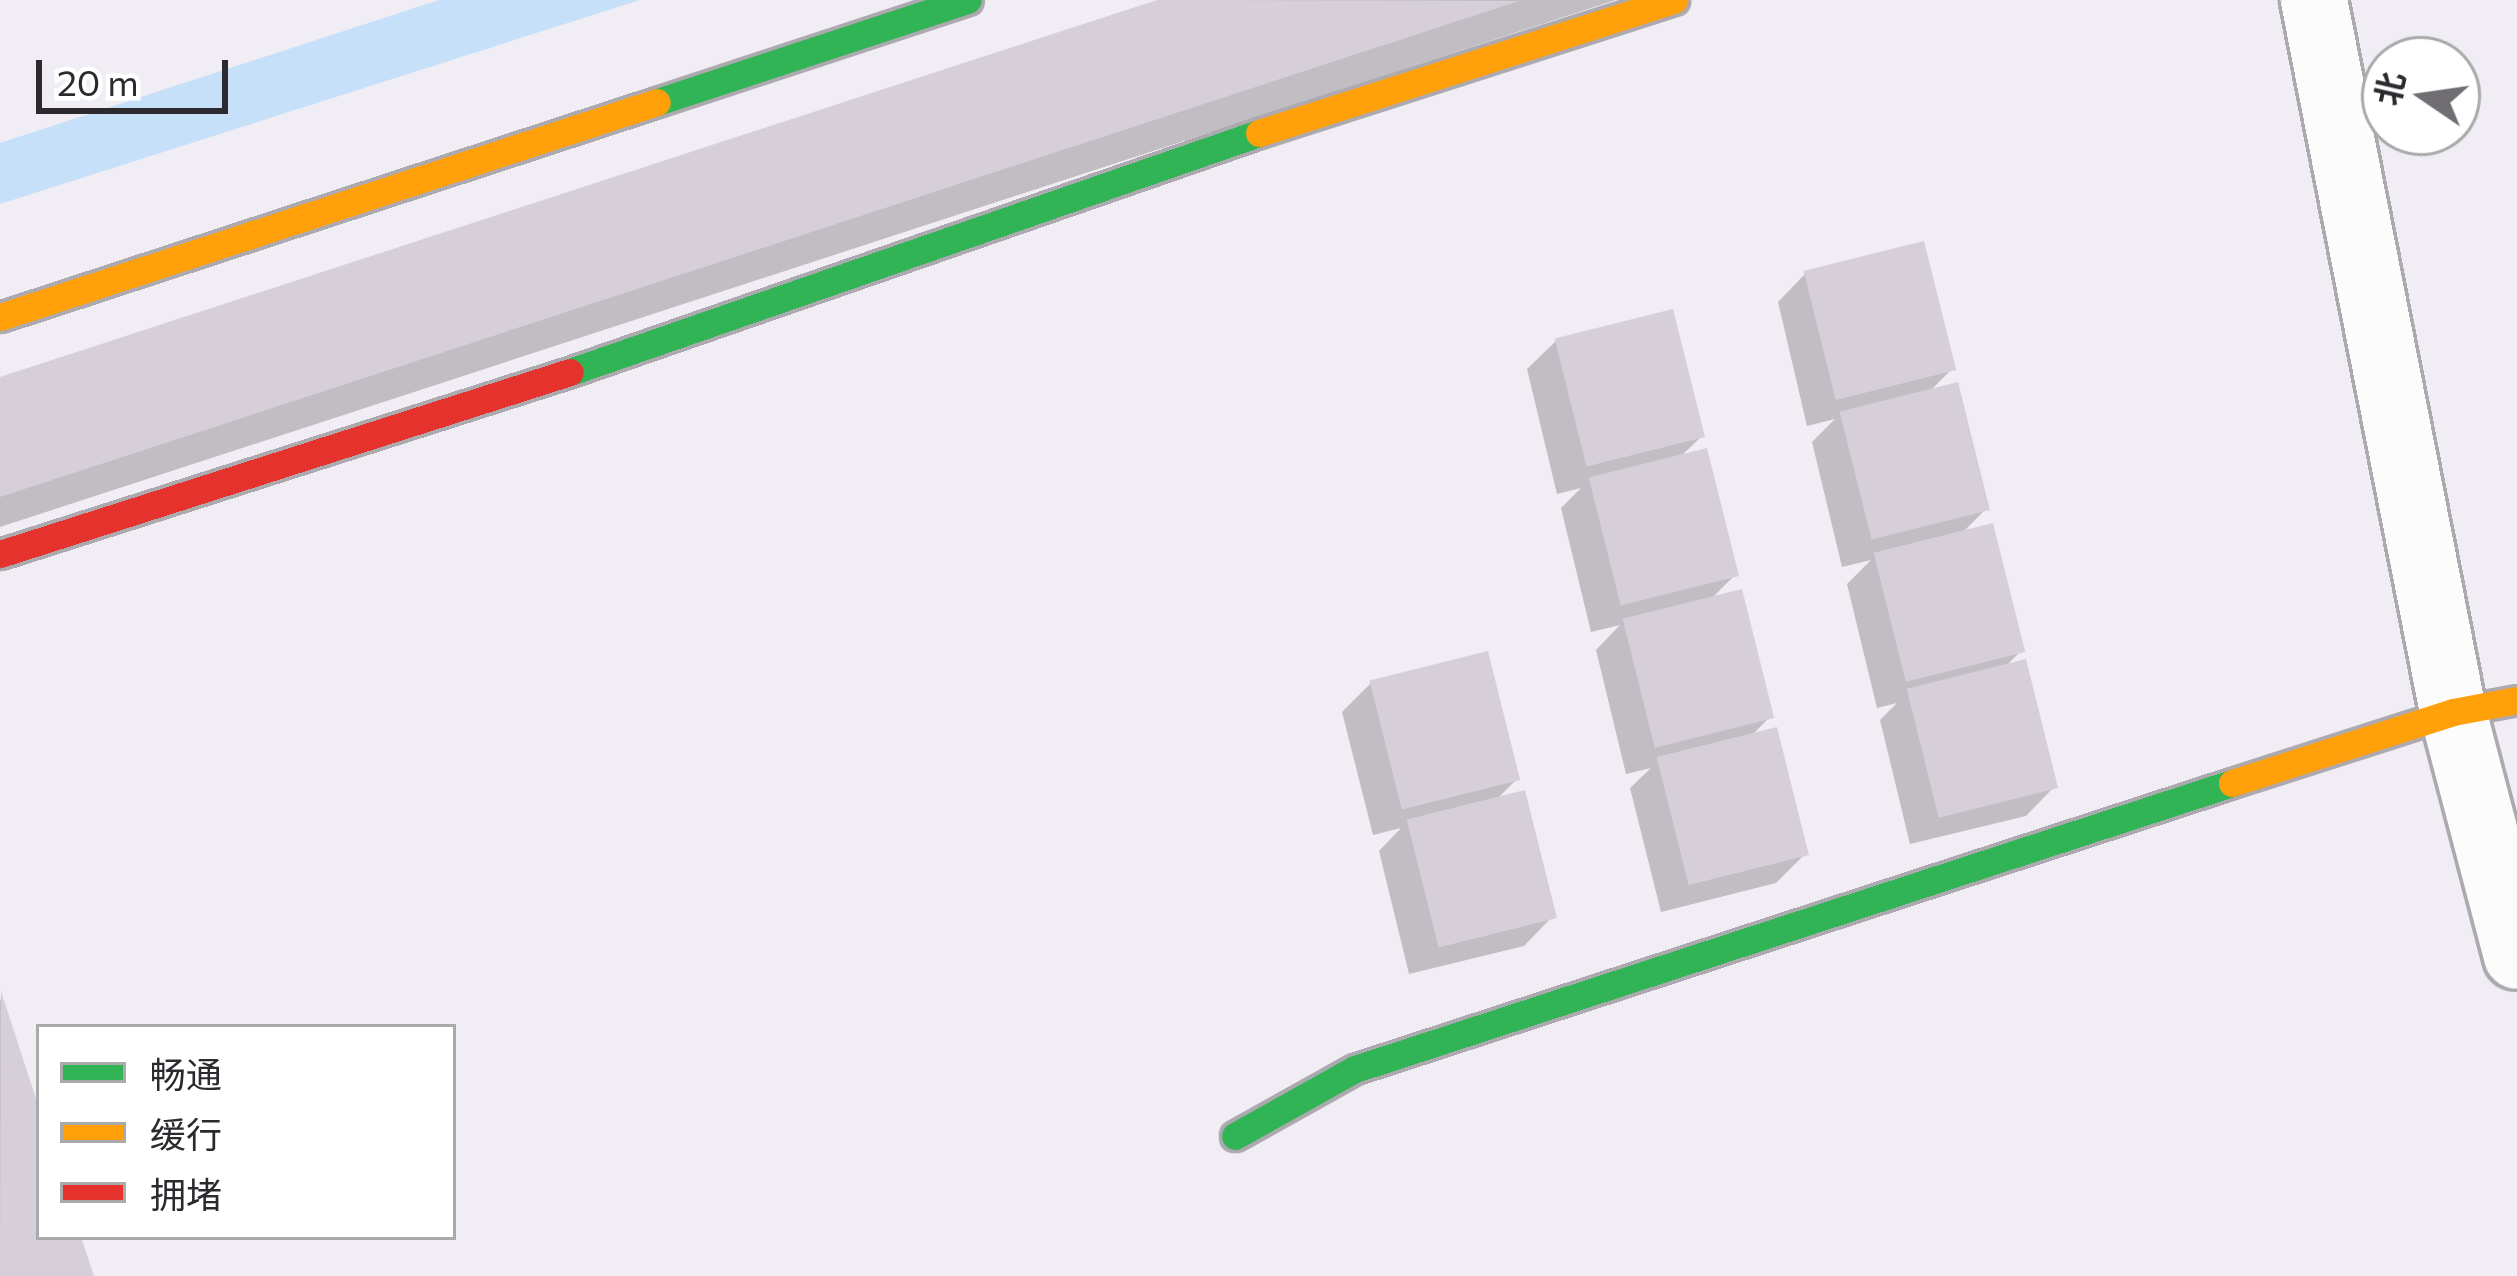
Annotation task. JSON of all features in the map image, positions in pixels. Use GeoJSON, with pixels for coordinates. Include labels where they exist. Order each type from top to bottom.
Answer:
{"type":"FeatureCollection","features":[{"type":"Feature","properties":{"kind":"street"},"geometry":{"type":"LineString","coordinates":[[0,317],[968,0]]}},
{"type":"Feature","properties":{"kind":"street"},"geometry":{"type":"LineString","coordinates":[[0,554],[413,427],[1144,170],[1674,0]]}},
{"type":"Feature","properties":{"kind":"street"},"geometry":{"type":"LineString","coordinates":[[2314,0],[2453,712],[2517,956]]}},
{"type":"Feature","properties":{"kind":"street"},"geometry":{"type":"LineString","coordinates":[[1235,1136],[1355,1069],[2453,712],[2517,700]]}},
{"type":"Feature","properties":{"kind":"water"},"geometry":{"type":"Polygon","coordinates":[[[439,0],[640,0],[0,204],[0,143],[439,0]]]}},
{"type":"Feature","properties":{"kind":"building"},"geometry":{"type":"Polygon","coordinates":[[[1157,0],[1519,1],[0,497],[0,377],[1157,0]]]}},
{"type":"Feature","properties":{"kind":"building"},"geometry":{"type":"Polygon","coordinates":[[[1924,241],[1956,370],[1836,400],[1804,271],[1924,241]]]}},
{"type":"Feature","properties":{"kind":"building"},"geometry":{"type":"Polygon","coordinates":[[[1673,309],[1705,437],[1587,467],[1555,339],[1673,309]]]}},
{"type":"Feature","properties":{"kind":"building"},"geometry":{"type":"Polygon","coordinates":[[[1958,382],[1990,510],[1872,540],[1840,412],[1958,382]]]}},
{"type":"Feature","properties":{"kind":"building"},"geometry":{"type":"Polygon","coordinates":[[[1707,448],[1739,576],[1621,606],[1589,478],[1707,448]]]}},
{"type":"Feature","properties":{"kind":"building"},"geometry":{"type":"Polygon","coordinates":[[[1993,523],[2025,652],[1906,682],[1874,553],[1993,523]]]}},
{"type":"Feature","properties":{"kind":"building"},"geometry":{"type":"Polygon","coordinates":[[[1742,589],[1774,718],[1655,748],[1623,619],[1742,589]]]}},
{"type":"Feature","properties":{"kind":"building"},"geometry":{"type":"Polygon","coordinates":[[[1488,651],[1520,780],[1402,810],[1370,681],[1488,651]]]}},
{"type":"Feature","properties":{"kind":"building"},"geometry":{"type":"Polygon","coordinates":[[[2026,659],[2058,788],[1939,818],[1907,689],[2026,659]]]}},
{"type":"Feature","properties":{"kind":"building"},"geometry":{"type":"Polygon","coordinates":[[[1777,727],[1809,855],[1689,885],[1657,757],[1777,727]]]}},
{"type":"Feature","properties":{"kind":"building"},"geometry":{"type":"Polygon","coordinates":[[[1525,790],[1557,918],[1439,948],[1407,820],[1525,790]]]}},
{"type":"Feature","properties":{"kind":"building"},"geometry":{"type":"Polygon","coordinates":[[[1,991],[36,1099],[36,1240],[82,1240],[94,1276],[0,1276],[1,991]]]}},
{"type":"Feature","properties":{"kind":"traffic: fast"},"geometry":{"type":"LineString","coordinates":[[657,102],[968,0]]}},
{"type":"Feature","properties":{"kind":"traffic: fast"},"geometry":{"type":"LineString","coordinates":[[570,372],[1259,133]]}},
{"type":"Feature","properties":{"kind":"traffic: fast"},"geometry":{"type":"LineString","coordinates":[[1235,1136],[1355,1069],[2232,783]]}},
{"type":"Feature","properties":{"kind":"traffic: slow"},"geometry":{"type":"LineString","coordinates":[[1259,133],[1674,0]]}},
{"type":"Feature","properties":{"kind":"traffic: slow"},"geometry":{"type":"LineString","coordinates":[[0,317],[657,102]]}},
{"type":"Feature","properties":{"kind":"traffic: slow"},"geometry":{"type":"LineString","coordinates":[[2232,783],[2453,712],[2517,700]]}},
{"type":"Feature","properties":{"kind":"traffic: jam"},"geometry":{"type":"LineString","coordinates":[[0,554],[570,372]]}}]}
